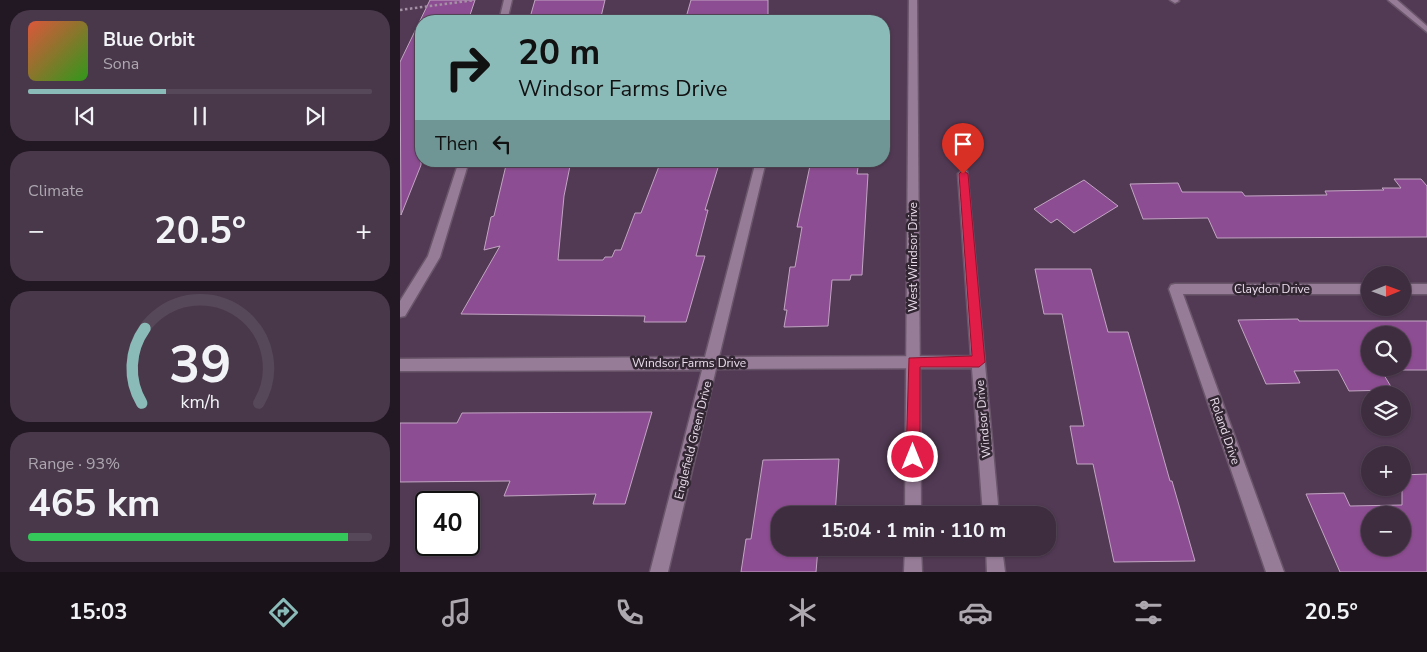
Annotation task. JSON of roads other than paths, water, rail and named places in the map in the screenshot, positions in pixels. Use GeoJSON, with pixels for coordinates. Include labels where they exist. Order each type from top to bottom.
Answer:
{"type":"FeatureCollection","features":[{"type":"Feature","properties":{"kind":"street"},"geometry":{"type":"LineString","coordinates":[[504,15],[508,0]]}},
{"type":"Feature","properties":{"kind":"street","name":"West Windsor Drive"},"geometry":{"type":"LineString","coordinates":[[913,506],[914,0]]}},
{"type":"Feature","properties":{"kind":"street"},"geometry":{"type":"LineString","coordinates":[[1392,0],[1427,30]]}},
{"type":"Feature","properties":{"kind":"street"},"geometry":{"type":"LineString","coordinates":[[400,312],[434,257],[462,167]]}},
{"type":"Feature","properties":{"kind":"street","name":"Englefield Green Drive"},"geometry":{"type":"LineString","coordinates":[[659,572],[713,363],[760,167]]}},
{"type":"Feature","properties":{"kind":"street","name":"Windsor Drive"},"geometry":{"type":"LineString","coordinates":[[963,174],[990,506]]}},
{"type":"Feature","properties":{"kind":"street","name":"Claydon Drive"},"geometry":{"type":"LineString","coordinates":[[1175,289],[1361,289]]}},
{"type":"Feature","properties":{"kind":"street","name":"Roland Drive"},"geometry":{"type":"LineString","coordinates":[[1175,289],[1275,572]]}},
{"type":"Feature","properties":{"kind":"street"},"geometry":{"type":"LineString","coordinates":[[1411,289],[1427,289]]}},
{"type":"Feature","properties":{"kind":"street","name":"Windsor Farms Drive"},"geometry":{"type":"LineString","coordinates":[[400,365],[979,362]]}},
{"type":"Feature","properties":{"kind":"street"},"geometry":{"type":"LineString","coordinates":[[913,556],[913,572]]}},
{"type":"Feature","properties":{"kind":"street"},"geometry":{"type":"LineString","coordinates":[[995,556],[996,572]]}}]}
